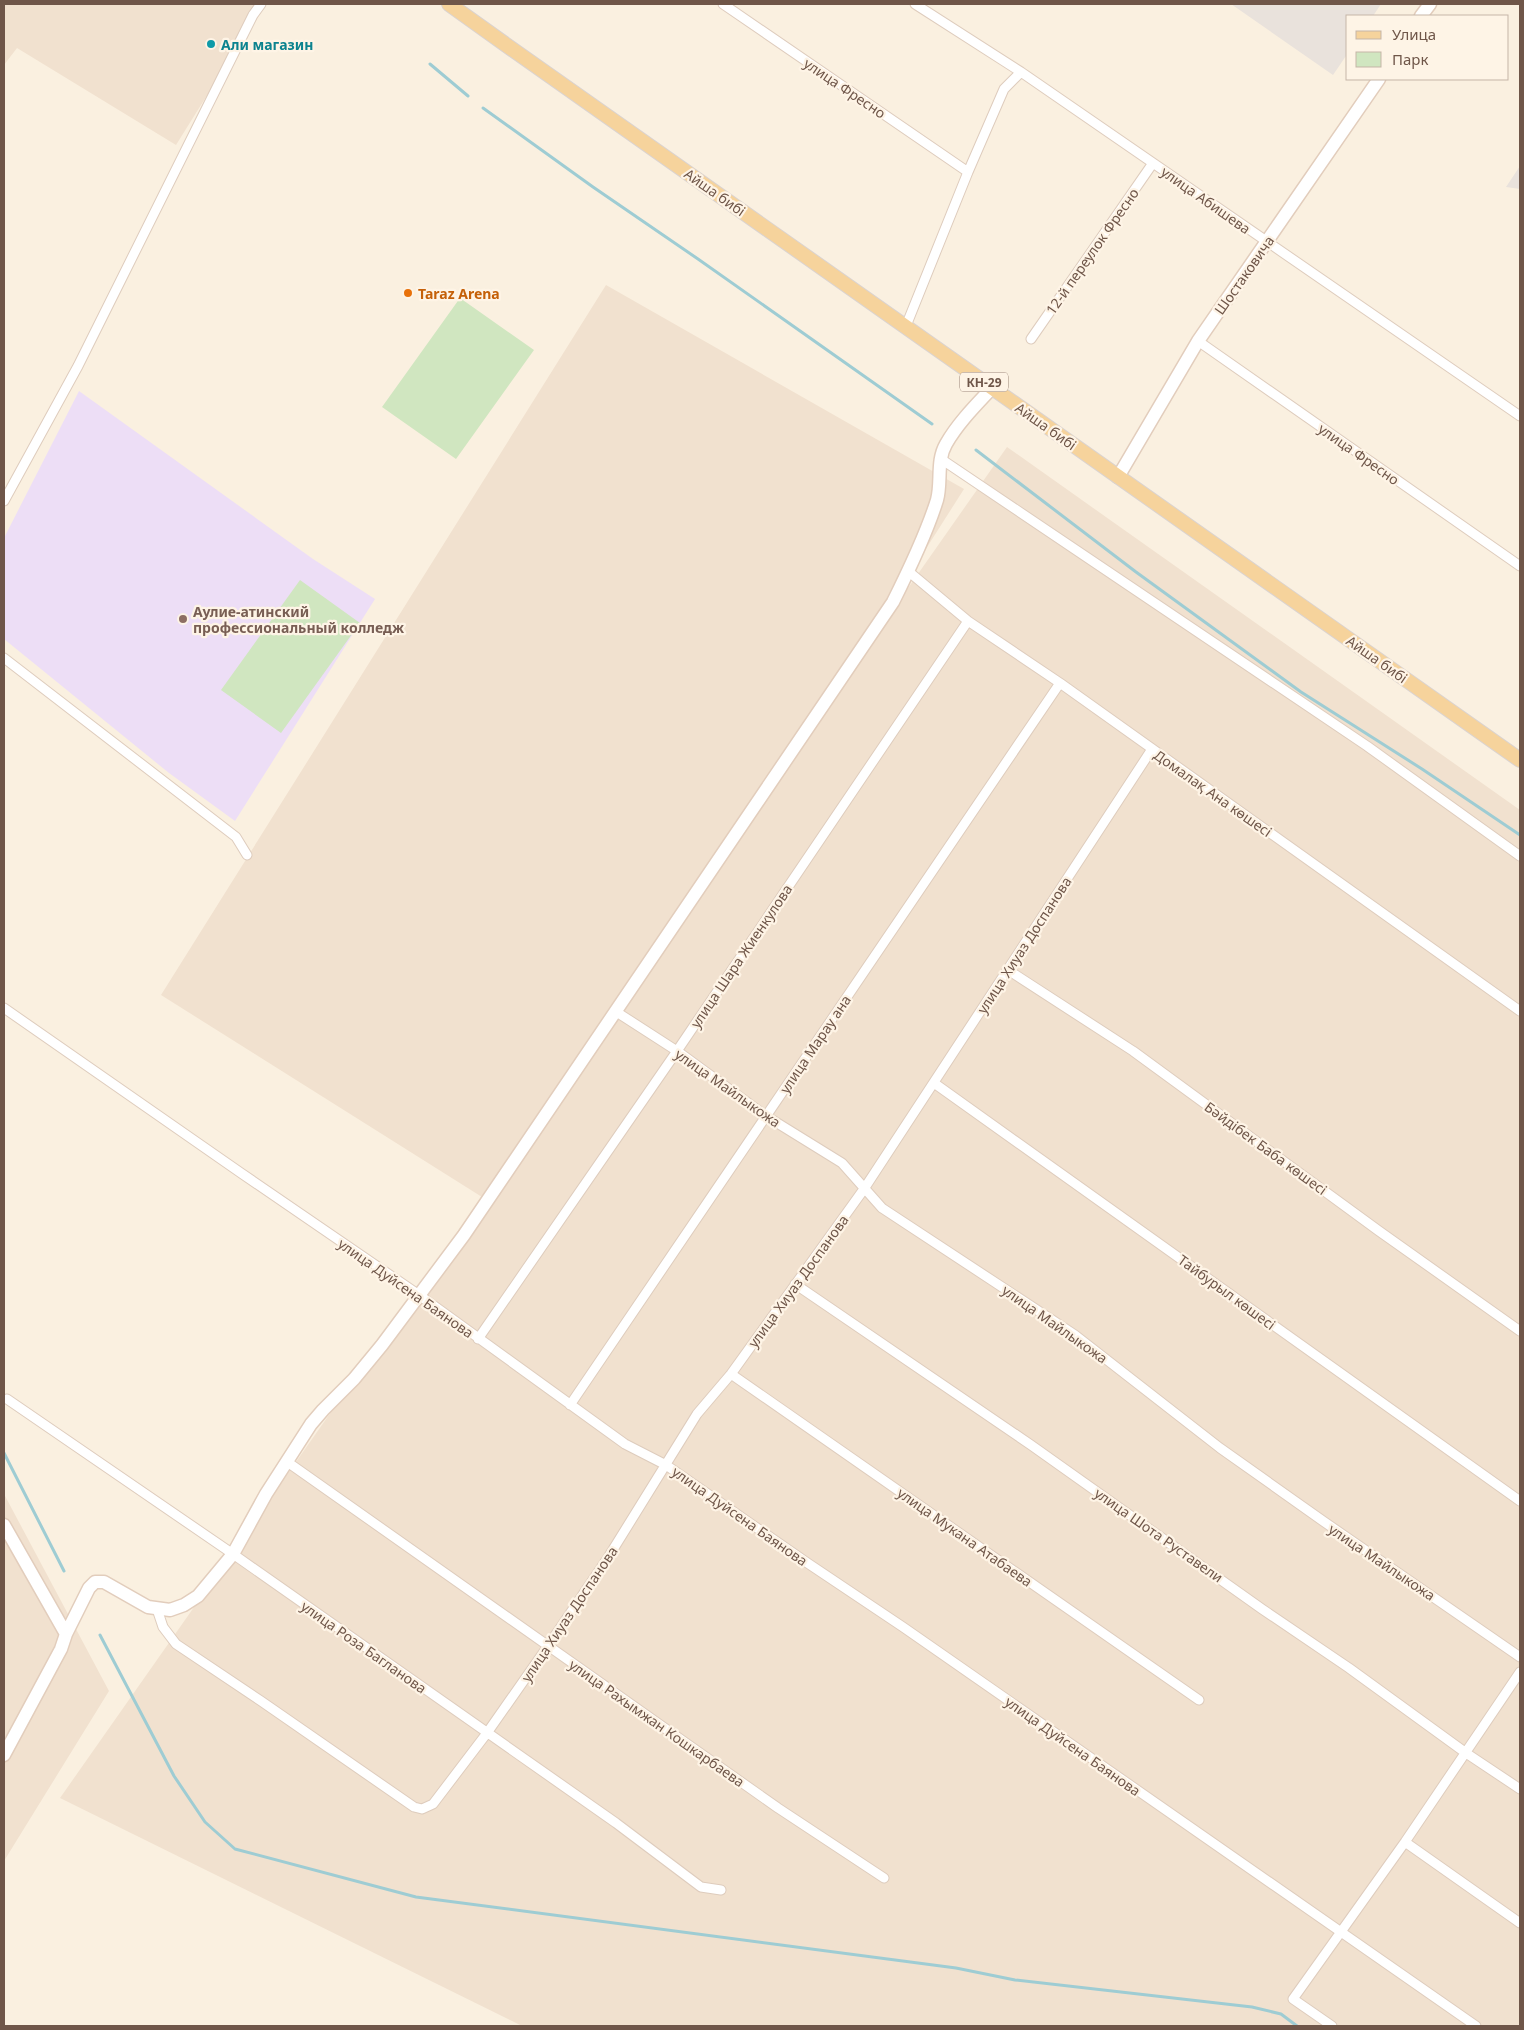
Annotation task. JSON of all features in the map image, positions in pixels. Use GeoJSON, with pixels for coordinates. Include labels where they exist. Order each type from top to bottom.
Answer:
{"type":"FeatureCollection","features":[{"type":"Feature","properties":{"kind":"main road","name":"Айша бибі"},"geometry":{"type":"LineString","coordinates":[[450,4],[1520,760]]}},
{"type":"Feature","properties":{"kind":"street"},"geometry":{"type":"LineString","coordinates":[[4,501],[78,366],[261,4]]}},
{"type":"Feature","properties":{"kind":"street","name":"улица Фресно"},"geometry":{"type":"LineString","coordinates":[[722,4],[968,172]]}},
{"type":"Feature","properties":{"kind":"street","name":"улица Абишева"},"geometry":{"type":"LineString","coordinates":[[915,4],[1021,72],[1520,416]]}},
{"type":"Feature","properties":{"kind":"street"},"geometry":{"type":"LineString","coordinates":[[1422,15],[1430,4]]}},
{"type":"Feature","properties":{"kind":"street"},"geometry":{"type":"LineString","coordinates":[[906,326],[968,172],[1004,89],[1021,72]]}},
{"type":"Feature","properties":{"kind":"street","name":"Шостаковича"},"geometry":{"type":"LineString","coordinates":[[1118,477],[1198,341],[1378,80]]}},
{"type":"Feature","properties":{"kind":"street","name":"12-й переулок Фресно"},"geometry":{"type":"LineString","coordinates":[[1030,340],[1153,163]]}},
{"type":"Feature","properties":{"kind":"street","name":"улица Фресно"},"geometry":{"type":"LineString","coordinates":[[1198,341],[1520,566]]}},
{"type":"Feature","properties":{"kind":"street"},"geometry":{"type":"LineString","coordinates":[[4,1755],[62,1649],[66,1634],[89,1588],[95,1582],[104,1582],[148,1607],[170,1610],[184,1605],[198,1596],[233,1554],[266,1494],[311,1424],[370,1359],[464,1235],[893,602],[908,571],[937,499],[941,459],[945,445],[970,411],[992,388]]}},
{"type":"Feature","properties":{"kind":"street"},"geometry":{"type":"LineString","coordinates":[[941,459],[1367,746],[1520,856]]}},
{"type":"Feature","properties":{"kind":"street","name":"Домалақ Ана көшесі"},"geometry":{"type":"LineString","coordinates":[[908,571],[968,621],[1060,683],[1520,1011]]}},
{"type":"Feature","properties":{"kind":"street","name":"улица Шара Жиенкулова"},"geometry":{"type":"LineString","coordinates":[[478,1340],[677,1051],[968,621]]}},
{"type":"Feature","properties":{"kind":"street"},"geometry":{"type":"LineString","coordinates":[[4,658],[236,837],[247,855]]}},
{"type":"Feature","properties":{"kind":"street","name":"улица Марау ана"},"geometry":{"type":"LineString","coordinates":[[570,1405],[1060,683]]}},
{"type":"Feature","properties":{"kind":"street","name":"улица Хиуаз Доспанова"},"geometry":{"type":"LineString","coordinates":[[157,1609],[163,1627],[176,1644],[414,1808],[422,1809],[433,1804],[487,1733],[609,1556],[697,1414],[731,1374],[864,1189],[1152,749]]}},
{"type":"Feature","properties":{"kind":"street","name":"Бәйдібек Баба көшесі"},"geometry":{"type":"LineString","coordinates":[[1008,970],[1133,1051],[1379,1231],[1520,1331]]}},
{"type":"Feature","properties":{"kind":"street","name":"улица Дуйсена Баянова"},"geometry":{"type":"LineString","coordinates":[[4,1008],[240,1173],[418,1294],[478,1340],[625,1444],[666,1465],[1476,2026]]}},
{"type":"Feature","properties":{"kind":"street","name":"улица Майлыкожа"},"geometry":{"type":"LineString","coordinates":[[615,1011],[677,1051],[766,1116],[842,1163],[882,1208],[1075,1335],[1220,1448],[1520,1657]]}},
{"type":"Feature","properties":{"kind":"street","name":"Тайбурыл көшесі"},"geometry":{"type":"LineString","coordinates":[[934,1083],[1520,1501]]}},
{"type":"Feature","properties":{"kind":"street","name":"улица Шота Руставели"},"geometry":{"type":"LineString","coordinates":[[796,1284],[1031,1445],[1262,1609],[1349,1668],[1466,1753],[1520,1789]]}},
{"type":"Feature","properties":{"kind":"street","name":"улица Мукана Атабаева"},"geometry":{"type":"LineString","coordinates":[[731,1374],[1199,1700]]}},
{"type":"Feature","properties":{"kind":"street","name":"улица Роза Багланова"},"geometry":{"type":"LineString","coordinates":[[7,1399],[233,1554],[616,1823],[701,1888],[721,1890]]}},
{"type":"Feature","properties":{"kind":"street","name":"улица Рахымжан Кошкарбаева"},"geometry":{"type":"LineString","coordinates":[[286,1461],[778,1808],[884,1878]]}},
{"type":"Feature","properties":{"kind":"street"},"geometry":{"type":"LineString","coordinates":[[4,1525],[66,1634]]}},
{"type":"Feature","properties":{"kind":"street"},"geometry":{"type":"LineString","coordinates":[[1332,2026],[1294,1999],[1405,1842],[1520,1672]]}},
{"type":"Feature","properties":{"kind":"street"},"geometry":{"type":"LineString","coordinates":[[1405,1842],[1520,1923]]}},
{"type":"Feature","properties":{"kind":"shaded area"},"geometry":{"type":"Polygon","coordinates":[[[4,4],[264,4],[176,145],[17,48],[4,65],[4,4]]]}},
{"type":"Feature","properties":{"kind":"shaded area"},"geometry":{"type":"Polygon","coordinates":[[[1231,4],[1381,4],[1374,15],[1346,15],[1346,56],[1333,75],[1231,4]]]}},
{"type":"Feature","properties":{"kind":"shaded area"},"geometry":{"type":"Polygon","coordinates":[[[1520,166],[1520,189],[1506,187],[1520,166]]]}},
{"type":"Feature","properties":{"kind":"shaded area"},"geometry":{"type":"Polygon","coordinates":[[[606,285],[964,489],[908,577],[765,792],[1007,447],[1520,810],[1520,2026],[522,2026],[60,1798],[482,1197],[161,995],[606,285]]]}},
{"type":"Feature","properties":{"kind":"shaded area","name":"Аулие-атинский профессиональный колледж"},"geometry":{"type":"Polygon","coordinates":[[[79,391],[313,559],[375,599],[235,821],[169,773],[4,639],[4,538],[79,391]]]}},
{"type":"Feature","properties":{"kind":"shaded area"},"geometry":{"type":"Polygon","coordinates":[[[4,1494],[109,1691],[4,1861],[4,1494]]]}},
{"type":"Feature","properties":{"kind":"green space"},"geometry":{"type":"Polygon","coordinates":[[[460,298],[534,350],[456,459],[382,407],[460,298]]]}},
{"type":"Feature","properties":{"kind":"green space"},"geometry":{"type":"Polygon","coordinates":[[[300,580],[360,623],[281,733],[221,690],[300,580]]]}},
{"type":"Feature","properties":{"kind":"waterway"},"geometry":{"type":"LineString","coordinates":[[430,64],[468,96]]}},
{"type":"Feature","properties":{"kind":"waterway"},"geometry":{"type":"LineString","coordinates":[[483,108],[932,424]]}},
{"type":"Feature","properties":{"kind":"waterway"},"geometry":{"type":"LineString","coordinates":[[976,450],[1136,572],[1301,692],[1422,769],[1520,835]]}},
{"type":"Feature","properties":{"kind":"waterway"},"geometry":{"type":"LineString","coordinates":[[4,1453],[64,1571]]}},
{"type":"Feature","properties":{"kind":"waterway"},"geometry":{"type":"LineString","coordinates":[[100,1635],[174,1776],[205,1822],[235,1849],[416,1897],[956,1968],[1015,1980],[1252,2007],[1281,2014],[1297,2026]]}},
{"type":"Feature","properties":{"kind":"place","name":"Али магазин"},"geometry":{"type":"Point","coordinates":[211,44]}},
{"type":"Feature","properties":{"kind":"place","name":"Taraz Arena"},"geometry":{"type":"Point","coordinates":[408,293]}},
{"type":"Feature","properties":{"kind":"place","name":"Аулие-атинский профессиональный колледж"},"geometry":{"type":"Point","coordinates":[183,619]}}]}
